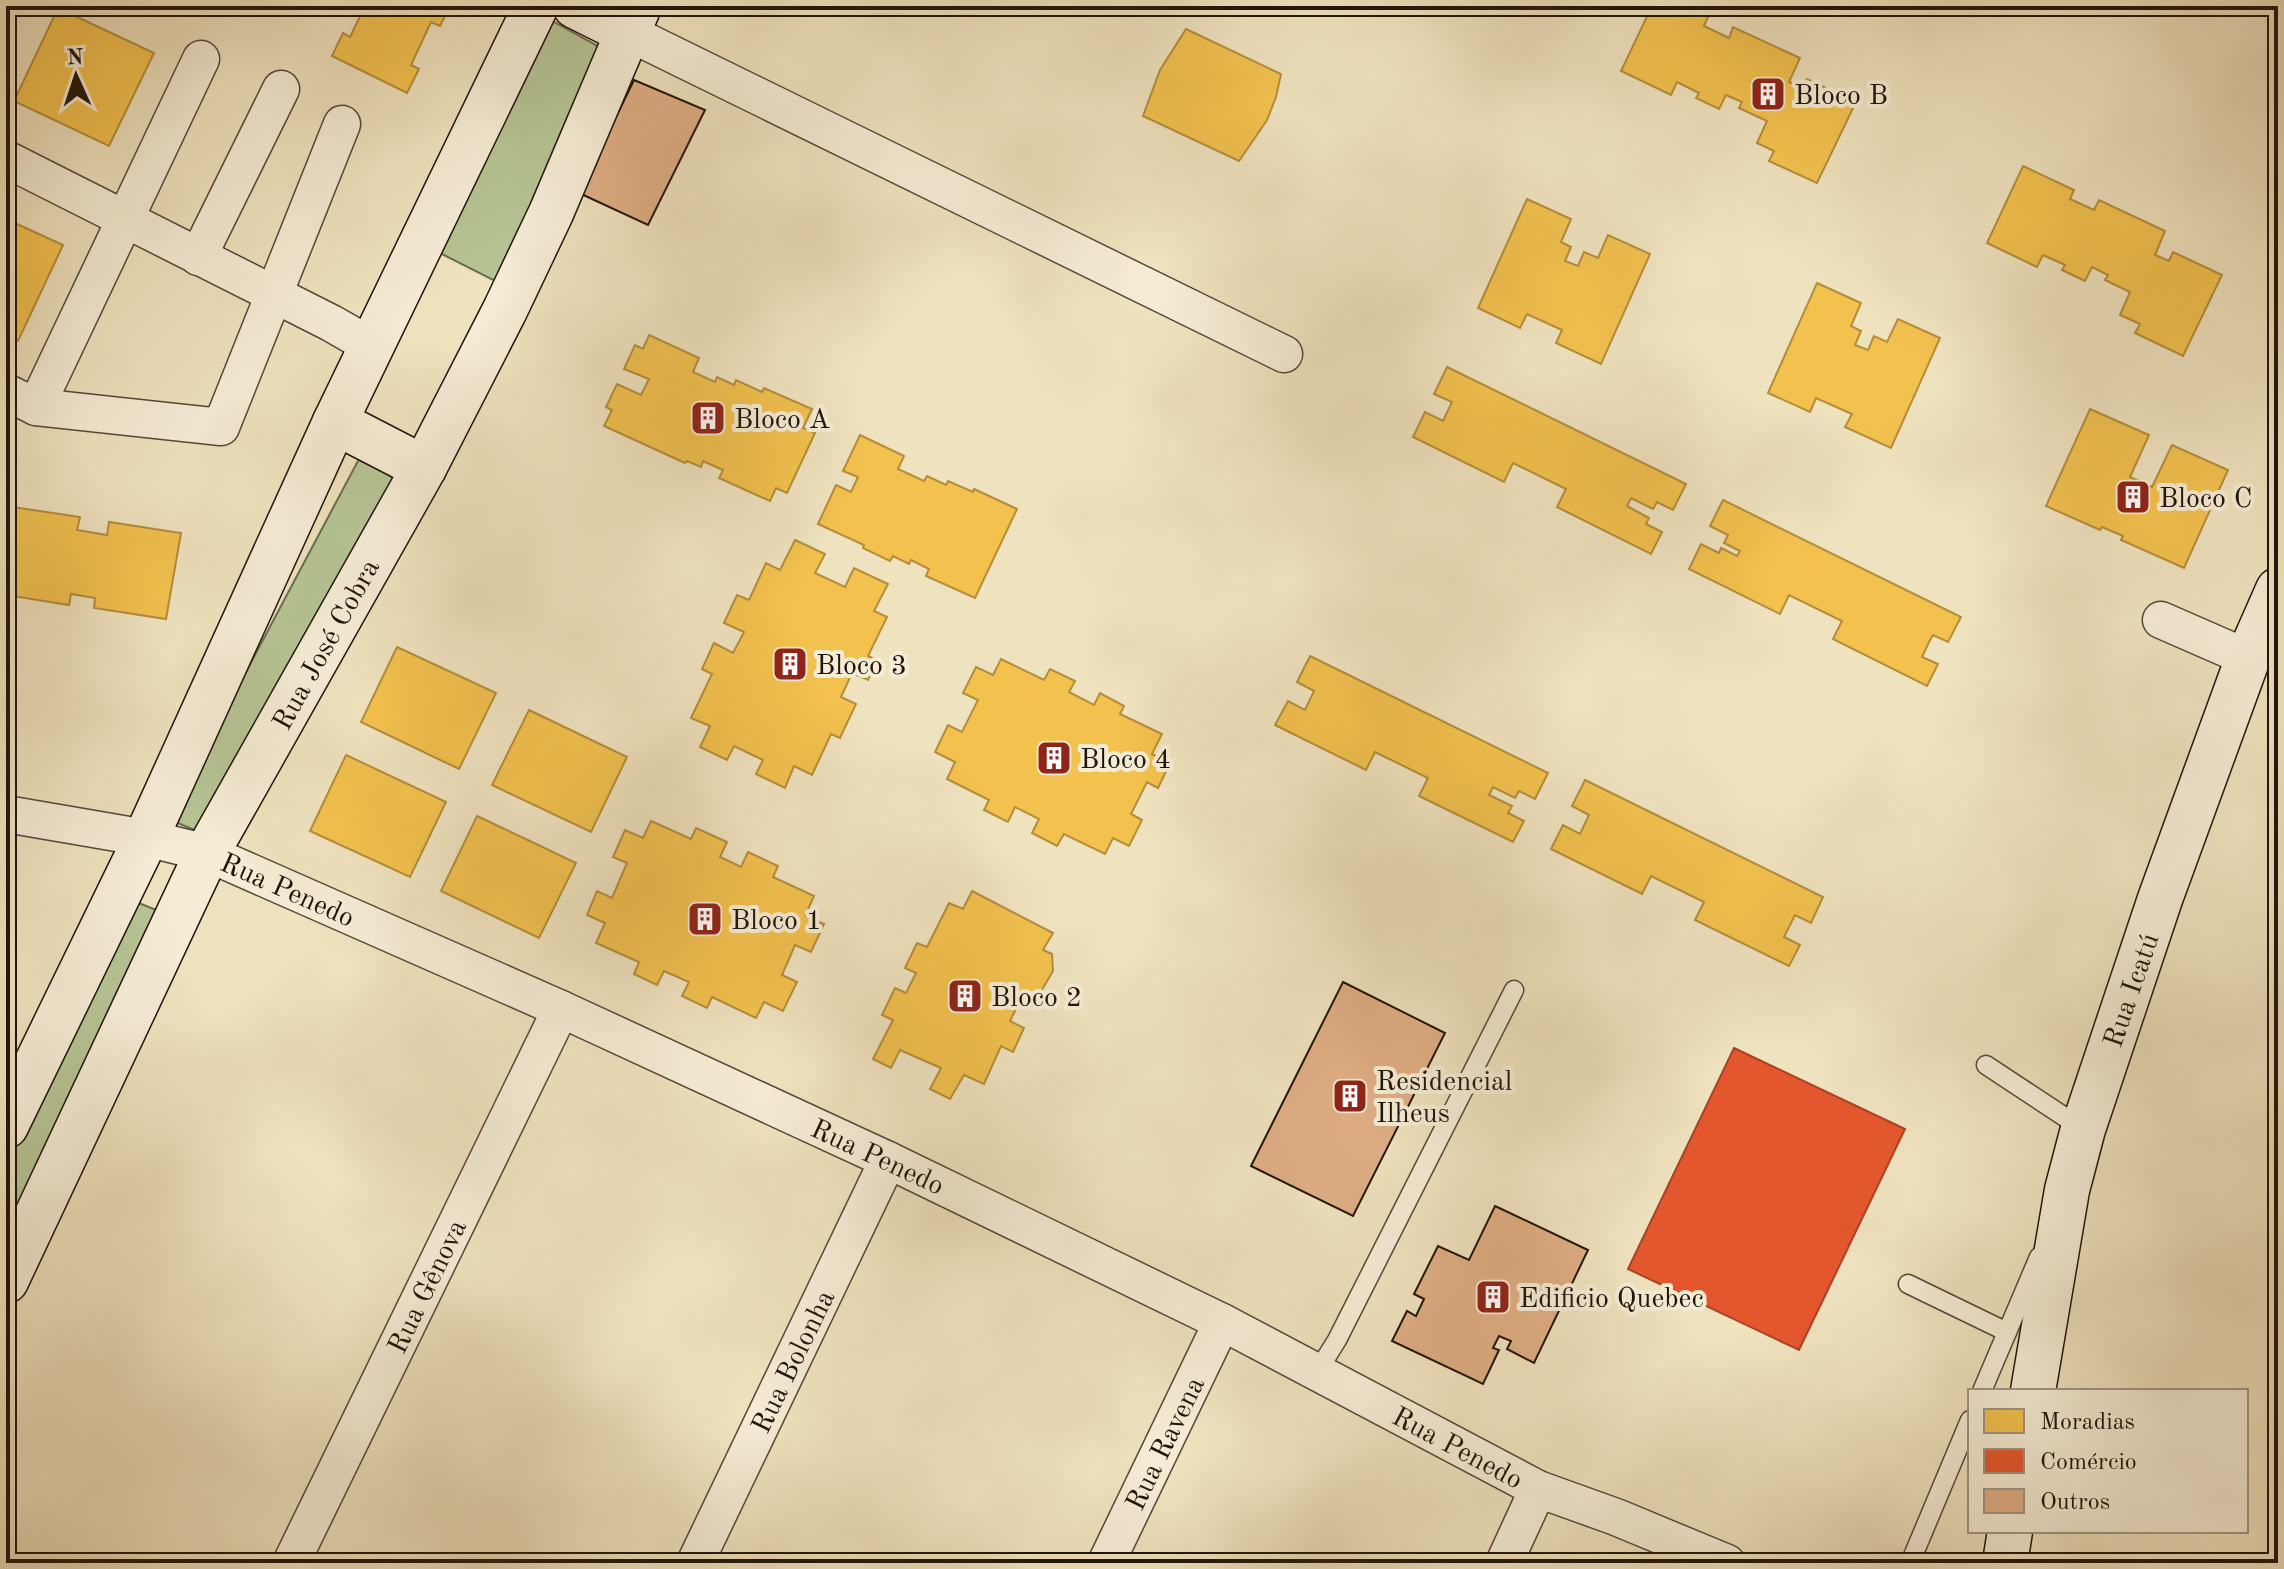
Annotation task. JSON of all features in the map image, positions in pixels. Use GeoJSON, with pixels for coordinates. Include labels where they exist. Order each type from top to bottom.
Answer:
{"type":"FeatureCollection","features":[{"type":"Feature","properties":{"kind":"street"},"geometry":{"type":"LineString","coordinates":[[6,1126],[146,838],[335,422],[536,6]]}},
{"type":"Feature","properties":{"kind":"street"},"geometry":{"type":"LineString","coordinates":[[575,6],[633,19],[1284,354]]}},
{"type":"Feature","properties":{"kind":"street","name":"Rua José Cobra"},"geometry":{"type":"LineString","coordinates":[[6,1281],[207,853],[424,468],[551,213],[633,19]]}},
{"type":"Feature","properties":{"kind":"street"},"geometry":{"type":"LineString","coordinates":[[201,59],[124,221],[21,399],[221,427],[342,124]]}},
{"type":"Feature","properties":{"kind":"street"},"geometry":{"type":"LineString","coordinates":[[198,257],[281,89]]}},
{"type":"Feature","properties":{"kind":"street"},"geometry":{"type":"LineString","coordinates":[[6,159],[373,347]]}},
{"type":"Feature","properties":{"kind":"street"},"geometry":{"type":"LineString","coordinates":[[335,422],[424,468]]}},
{"type":"Feature","properties":{"kind":"street","name":"Rua Icatú"},"geometry":{"type":"LineString","coordinates":[[2067,1190],[2083,1129],[2160,899],[2248,658],[2277,595]]}},
{"type":"Feature","properties":{"kind":"street"},"geometry":{"type":"LineString","coordinates":[[2161,620],[2248,658]]}},
{"type":"Feature","properties":{"kind":"street","name":"Rua Penedo"},"geometry":{"type":"LineString","coordinates":[[6,814],[146,838],[207,853],[561,1009],[888,1160],[1222,1322],[1538,1489],[1727,1563]]}},
{"type":"Feature","properties":{"kind":"street","name":"Rua Gênova"},"geometry":{"type":"LineString","coordinates":[[291,1563],[561,1009]]}},
{"type":"Feature","properties":{"kind":"street","name":"Rua Bolonha"},"geometry":{"type":"LineString","coordinates":[[695,1563],[888,1160]]}},
{"type":"Feature","properties":{"kind":"street"},"geometry":{"type":"LineString","coordinates":[[2033,1389],[2067,1190]]}},
{"type":"Feature","properties":{"kind":"street","name":"Rua Ravena"},"geometry":{"type":"LineString","coordinates":[[1106,1563],[1222,1322]]}},
{"type":"Feature","properties":{"kind":"street"},"geometry":{"type":"LineString","coordinates":[[1504,1563],[1538,1489]]}},
{"type":"Feature","properties":{"kind":"street"},"geometry":{"type":"LineString","coordinates":[[2005,1563],[2010,1533]]}},
{"type":"Feature","properties":{"kind":"lane"},"geometry":{"type":"LineString","coordinates":[[1317,1372],[1337,1340],[1514,990]]}},
{"type":"Feature","properties":{"kind":"lane"},"geometry":{"type":"LineString","coordinates":[[1986,1065],[2083,1129]]}},
{"type":"Feature","properties":{"kind":"lane","name":"Rua Icatú"},"geometry":{"type":"LineString","coordinates":[[1983,1389],[2067,1190]]}},
{"type":"Feature","properties":{"kind":"lane"},"geometry":{"type":"LineString","coordinates":[[1908,1284],[2007,1332]]}},
{"type":"Feature","properties":{"kind":"lane"},"geometry":{"type":"LineString","coordinates":[[1910,1563],[1968,1425]]}},
{"type":"Feature","properties":{"kind":"green space"},"geometry":{"type":"Polygon","coordinates":[[[538,13],[601,48],[499,283],[432,249],[538,13]]]}},
{"type":"Feature","properties":{"kind":"green space"},"geometry":{"type":"Polygon","coordinates":[[[359,459],[399,476],[204,834],[168,819],[359,459]]]}},
{"type":"Feature","properties":{"kind":"green space"},"geometry":{"type":"Polygon","coordinates":[[[129,899],[166,914],[6,1257],[6,1166],[129,899]]]}},
{"type":"Feature","properties":{"kind":"building: Moradias"},"geometry":{"type":"Polygon","coordinates":[[[365,6],[450,6],[440,26],[431,22],[411,65],[419,69],[407,93],[332,56],[343,33],[350,37],[365,6]]]}},
{"type":"Feature","properties":{"kind":"building: Moradias","name":"Bloco B"},"geometry":{"type":"Polygon","coordinates":[[[1652,6],[1684,6],[1708,17],[1704,26],[1729,38],[1733,27],[1800,58],[1789,82],[1803,88],[1807,79],[1856,102],[1817,183],[1769,161],[1774,151],[1757,143],[1767,121],[1739,108],[1742,102],[1726,95],[1719,109],[1696,98],[1699,93],[1677,82],[1671,95],[1621,71],[1652,6]]]}},
{"type":"Feature","properties":{"kind":"building: Moradias"},"geometry":{"type":"Polygon","coordinates":[[[58,8],[154,53],[109,146],[14,101],[58,8]]]}},
{"type":"Feature","properties":{"kind":"building: Moradias"},"geometry":{"type":"Polygon","coordinates":[[[1186,29],[1281,74],[1267,120],[1239,161],[1143,116],[1160,70],[1186,29]]]}},
{"type":"Feature","properties":{"kind":"building: Moradias"},"geometry":{"type":"Polygon","coordinates":[[[2023,166],[2074,190],[2070,199],[2094,210],[2099,200],[2165,231],[2155,255],[2169,261],[2173,252],[2222,275],[2183,356],[2135,333],[2140,324],[2120,315],[2130,292],[2105,280],[2108,275],[2092,267],[2085,281],[2062,270],[2065,265],[2043,255],[2037,267],[1987,243],[2023,166]]]}},
{"type":"Feature","properties":{"kind":"building: Moradias"},"geometry":{"type":"Polygon","coordinates":[[[1527,199],[1571,219],[1561,242],[1571,247],[1565,261],[1578,266],[1584,252],[1598,258],[1608,235],[1650,254],[1601,364],[1556,343],[1562,330],[1527,314],[1520,328],[1478,308],[1527,199]]]}},
{"type":"Feature","properties":{"kind":"building: Moradias"},"geometry":{"type":"Polygon","coordinates":[[[6,219],[63,245],[18,341],[6,335],[6,219]]]}},
{"type":"Feature","properties":{"kind":"building: Moradias"},"geometry":{"type":"Polygon","coordinates":[[[1817,283],[1861,303],[1851,326],[1861,331],[1855,345],[1868,350],[1874,336],[1887,342],[1898,319],[1940,338],[1891,448],[1845,427],[1852,414],[1816,398],[1810,412],[1768,393],[1817,283]]]}},
{"type":"Feature","properties":{"kind":"building: Moradias","name":"Bloco A"},"geometry":{"type":"Polygon","coordinates":[[[649,335],[699,358],[693,372],[715,382],[717,377],[734,385],[736,380],[762,392],[764,388],[812,409],[803,428],[815,433],[787,493],[776,488],[770,501],[719,478],[723,470],[703,461],[701,467],[687,461],[685,463],[604,426],[612,410],[606,407],[617,384],[641,395],[649,379],[624,369],[635,345],[643,349],[649,335]]]}},
{"type":"Feature","properties":{"kind":"building: Moradias"},"geometry":{"type":"Polygon","coordinates":[[[1447,367],[1686,484],[1673,510],[1657,502],[1653,509],[1631,498],[1627,506],[1649,518],[1646,524],[1662,532],[1651,554],[1557,507],[1566,489],[1513,463],[1504,482],[1413,437],[1425,412],[1443,421],[1452,402],[1434,394],[1447,367]]]}},
{"type":"Feature","properties":{"kind":"building: Moradias","name":"Bloco C"},"geometry":{"type":"Polygon","coordinates":[[[2090,409],[2149,435],[2130,477],[2152,487],[2172,445],[2228,470],[2184,568],[2121,540],[2123,536],[2102,527],[2100,530],[2046,506],[2090,409]]]}},
{"type":"Feature","properties":{"kind":"building: Moradias"},"geometry":{"type":"Polygon","coordinates":[[[860,435],[904,456],[898,469],[924,481],[927,476],[946,485],[948,481],[973,492],[974,489],[1017,509],[975,598],[926,576],[929,569],[911,560],[909,564],[893,556],[890,561],[818,524],[836,485],[851,492],[858,477],[843,471],[860,435]]]}},
{"type":"Feature","properties":{"kind":"building: Moradias"},"geometry":{"type":"Polygon","coordinates":[[[1723,500],[1961,617],[1948,642],[1933,635],[1929,642],[1922,657],[1938,664],[1927,686],[1833,639],[1842,621],[1789,595],[1780,614],[1689,569],[1701,544],[1719,553],[1721,548],[1737,556],[1740,551],[1724,543],[1728,535],[1710,526],[1723,500]]]}},
{"type":"Feature","properties":{"kind":"building: Moradias"},"geometry":{"type":"Polygon","coordinates":[[[6,506],[80,517],[77,530],[107,535],[109,522],[181,533],[166,619],[94,608],[95,598],[71,594],[69,605],[6,595],[6,506]]]}},
{"type":"Feature","properties":{"kind":"building: Moradias","name":"Bloco 3"},"geometry":{"type":"Polygon","coordinates":[[[795,540],[825,554],[815,573],[845,587],[854,568],[888,584],[874,611],[887,617],[868,656],[877,660],[868,680],[852,673],[841,697],[856,704],[840,738],[831,734],[812,775],[794,766],[785,788],[756,774],[763,760],[734,746],[727,760],[700,747],[710,726],[691,718],[712,674],[702,669],[714,643],[733,653],[744,632],[724,623],[737,595],[749,600],[766,563],[780,570],[795,540]]]}},
{"type":"Feature","properties":{"kind":"building: Moradias"},"geometry":{"type":"Polygon","coordinates":[[[397,647],[496,693],[459,769],[361,722],[397,647]]]}},
{"type":"Feature","properties":{"kind":"building: Moradias"},"geometry":{"type":"Polygon","coordinates":[[[1310,656],[1548,773],[1535,799],[1519,791],[1515,798],[1493,787],[1489,795],[1512,806],[1508,813],[1524,821],[1513,842],[1419,796],[1428,778],[1375,752],[1366,770],[1275,725],[1288,701],[1305,710],[1314,691],[1297,682],[1310,656]]]}},
{"type":"Feature","properties":{"kind":"building: Moradias","name":"Bloco 4"},"geometry":{"type":"Polygon","coordinates":[[[1001,659],[1044,680],[1050,669],[1075,681],[1069,692],[1094,705],[1100,693],[1124,706],[1120,714],[1162,734],[1152,754],[1170,763],[1158,788],[1147,782],[1131,814],[1142,820],[1129,846],[1113,838],[1105,854],[1064,834],[1057,846],[1032,833],[1039,819],[1015,807],[1008,822],[984,810],[989,800],[947,779],[955,762],[935,752],[948,725],[962,732],[978,700],[963,693],[976,667],[993,675],[1001,659]]]}},
{"type":"Feature","properties":{"kind":"building: Moradias"},"geometry":{"type":"Polygon","coordinates":[[[529,710],[627,757],[591,832],[492,785],[529,710]]]}},
{"type":"Feature","properties":{"kind":"building: Moradias"},"geometry":{"type":"Polygon","coordinates":[[[346,755],[446,802],[410,877],[310,831],[346,755]]]}},
{"type":"Feature","properties":{"kind":"building: Moradias"},"geometry":{"type":"Polygon","coordinates":[[[1585,780],[1823,897],[1811,923],[1795,915],[1784,937],[1800,945],[1789,966],[1695,920],[1704,902],[1651,876],[1642,894],[1551,849],[1563,825],[1580,834],[1589,815],[1572,806],[1585,780]]]}},
{"type":"Feature","properties":{"kind":"building: Moradias"},"geometry":{"type":"Polygon","coordinates":[[[477,816],[576,863],[539,938],[441,891],[477,816]]]}},
{"type":"Feature","properties":{"kind":"building: Moradias","name":"Bloco 1"},"geometry":{"type":"Polygon","coordinates":[[[651,821],[691,839],[696,828],[727,842],[720,857],[741,867],[748,852],[778,866],[773,877],[814,896],[805,916],[824,924],[811,952],[795,945],[782,975],[797,982],[783,1011],[764,1002],[756,1018],[712,997],[707,1008],[682,996],[689,982],[664,971],[657,985],[634,974],[639,962],[596,943],[605,923],[587,915],[597,891],[612,898],[627,863],[613,857],[625,830],[643,838],[651,821]]]}},
{"type":"Feature","properties":{"kind":"building: Moradias","name":"Bloco 2"},"geometry":{"type":"Polygon","coordinates":[[[972,891],[1053,933],[1043,950],[1052,954],[1053,971],[1033,1005],[1021,999],[1010,1021],[1024,1028],[1013,1052],[1001,1046],[984,1084],[964,1075],[950,1099],[930,1089],[941,1068],[900,1050],[891,1068],[873,1059],[893,1020],[882,1015],[895,988],[906,993],[916,973],[905,968],[917,943],[927,947],[949,903],[963,909],[972,891]]]}},
{"type":"Feature","properties":{"kind":"building: Comércio"},"geometry":{"type":"Polygon","coordinates":[[[1734,1048],[1905,1129],[1799,1350],[1628,1269],[1734,1048]]]}},
{"type":"Feature","properties":{"kind":"building: Outros"},"geometry":{"type":"Polygon","coordinates":[[[634,80],[705,110],[648,225],[579,193],[634,80]]]}},
{"type":"Feature","properties":{"kind":"building: Outros","name":"Residencial Ilheus"},"geometry":{"type":"Polygon","coordinates":[[[1343,982],[1445,1033],[1353,1216],[1251,1166],[1343,982]]]}},
{"type":"Feature","properties":{"kind":"building: Outros","name":"Edificio Quebec"},"geometry":{"type":"Polygon","coordinates":[[[1495,1206],[1588,1250],[1534,1363],[1507,1349],[1511,1341],[1499,1336],[1493,1348],[1499,1350],[1483,1384],[1392,1341],[1407,1311],[1416,1316],[1424,1299],[1414,1294],[1438,1246],[1469,1260],[1495,1206]]]}},
{"type":"Feature","properties":{"kind":"place","name":"Bloco B"},"geometry":{"type":"Point","coordinates":[1768,94]}},
{"type":"Feature","properties":{"kind":"place","name":"Bloco A"},"geometry":{"type":"Point","coordinates":[708,418]}},
{"type":"Feature","properties":{"kind":"place","name":"Bloco C"},"geometry":{"type":"Point","coordinates":[2133,497]}},
{"type":"Feature","properties":{"kind":"place","name":"Bloco 3"},"geometry":{"type":"Point","coordinates":[790,664]}},
{"type":"Feature","properties":{"kind":"place","name":"Bloco 4"},"geometry":{"type":"Point","coordinates":[1054,758]}},
{"type":"Feature","properties":{"kind":"place","name":"Bloco 1"},"geometry":{"type":"Point","coordinates":[705,919]}},
{"type":"Feature","properties":{"kind":"place","name":"Bloco 2"},"geometry":{"type":"Point","coordinates":[965,996]}},
{"type":"Feature","properties":{"kind":"place","name":"Residencial Ilheus"},"geometry":{"type":"Point","coordinates":[1350,1096]}},
{"type":"Feature","properties":{"kind":"place","name":"Edificio Quebec"},"geometry":{"type":"Point","coordinates":[1493,1297]}}]}
